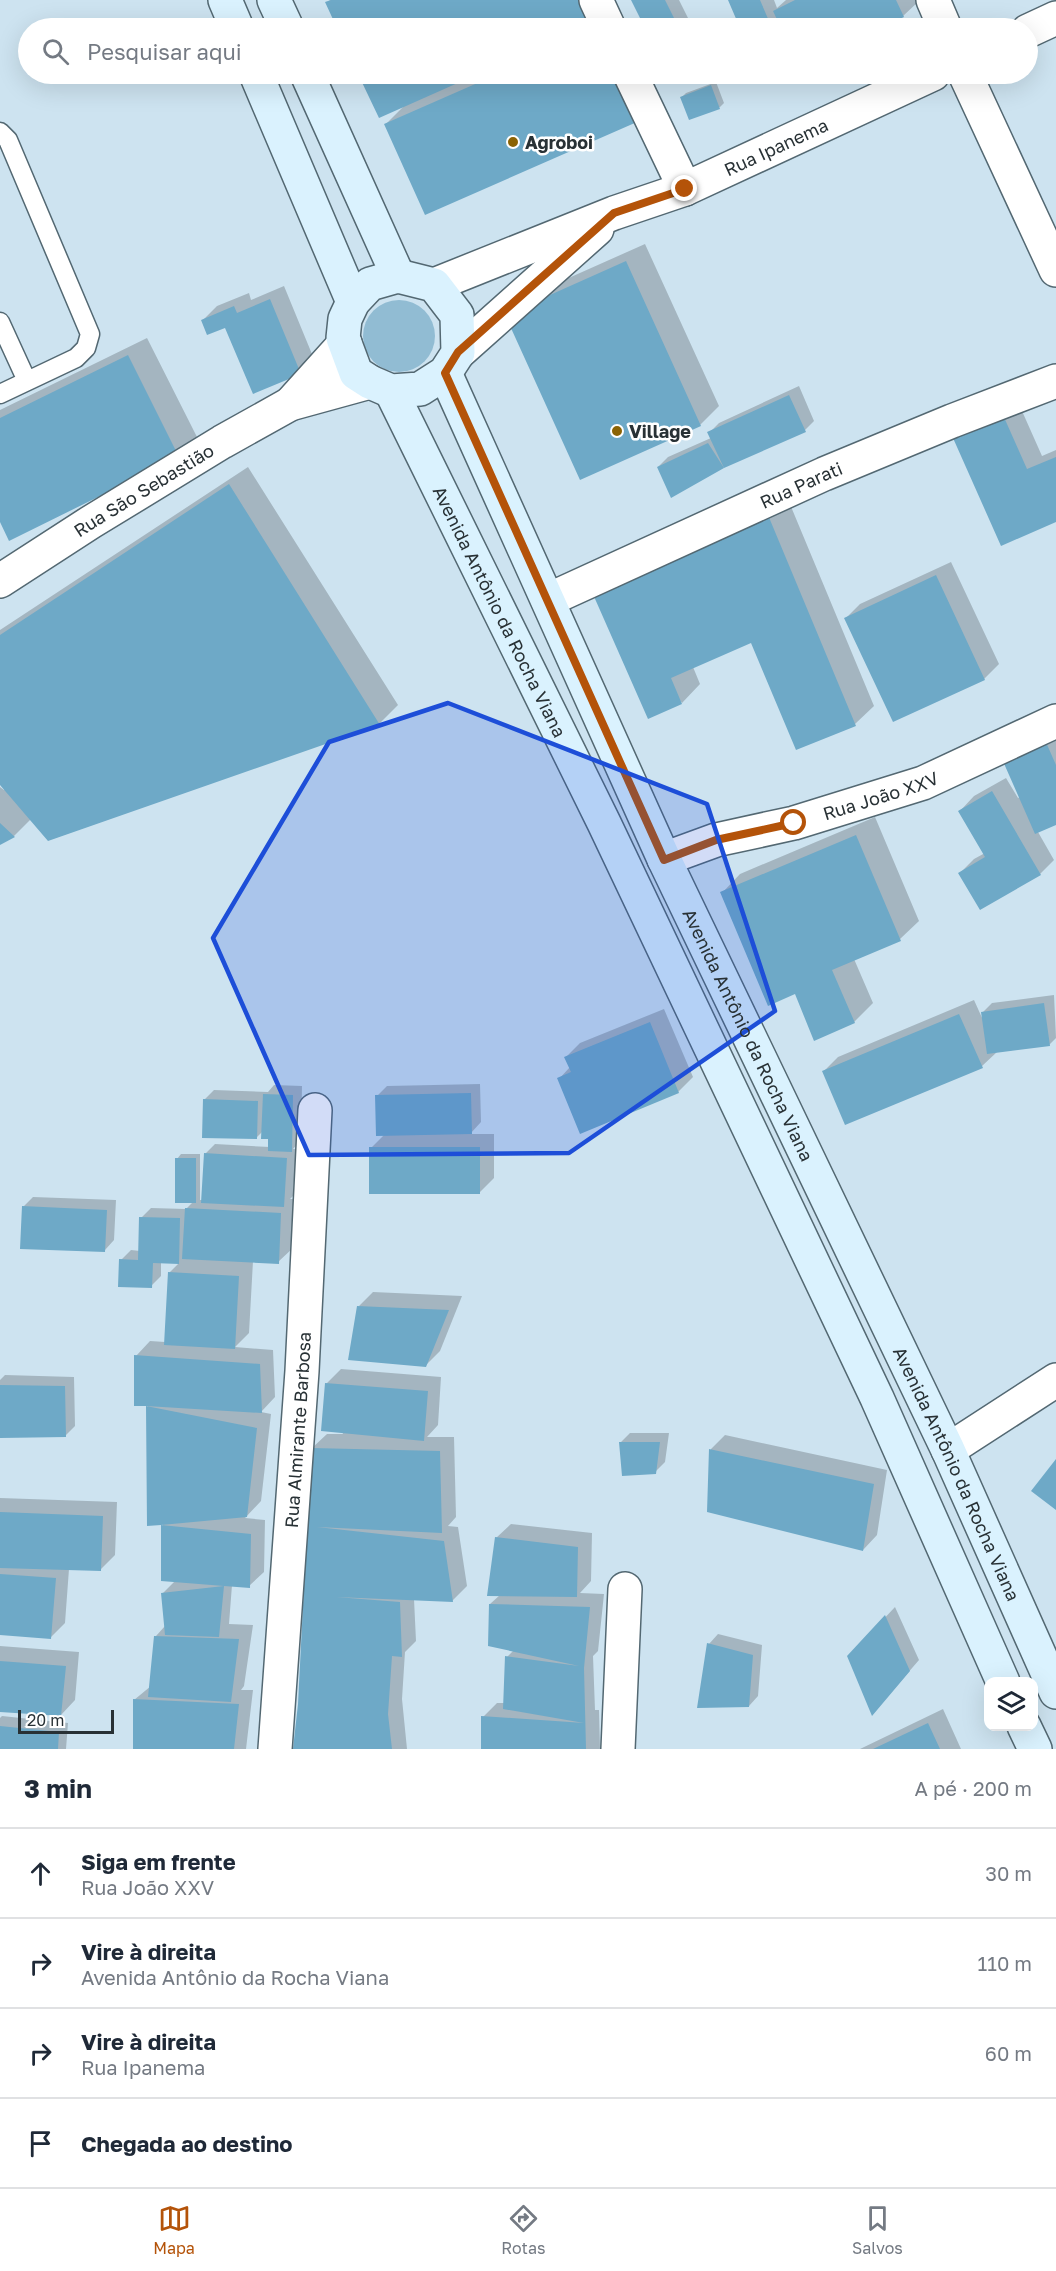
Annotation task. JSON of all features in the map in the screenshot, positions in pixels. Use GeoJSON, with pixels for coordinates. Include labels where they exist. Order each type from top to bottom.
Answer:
{"type":"FeatureCollection","features":[{"type":"Feature","properties":{"kind":"main road"},"geometry":{"type":"LineString","coordinates":[[225,0],[233,18]]}},
{"type":"Feature","properties":{"kind":"main road"},"geometry":{"type":"LineString","coordinates":[[274,0],[282,18]]}},
{"type":"Feature","properties":{"kind":"main road"},"geometry":{"type":"LineString","coordinates":[[260,84],[353,302]]}},
{"type":"Feature","properties":{"kind":"main road"},"geometry":{"type":"LineString","coordinates":[[312,84],[398,276]]}},
{"type":"Feature","properties":{"kind":"main road"},"geometry":{"type":"LineString","coordinates":[[398,276],[434,285],[457,315],[451,363],[420,389],[380,387],[356,373],[343,338],[345,319],[353,302],[370,284],[398,276]]}},
{"type":"Feature","properties":{"kind":"main road","name":"Avenida Antônio da Rocha Viana"},"geometry":{"type":"LineString","coordinates":[[451,363],[548,600],[664,860],[948,1450],[1056,1692]]}},
{"type":"Feature","properties":{"kind":"main road","name":"Avenida Antônio da Rocha Viana"},"geometry":{"type":"LineString","coordinates":[[380,387],[599,813],[867,1376],[1001,1677]]}},
{"type":"Feature","properties":{"kind":"main road"},"geometry":{"type":"LineString","coordinates":[[1026,1731],[1035,1749]]}},
{"type":"Feature","properties":{"kind":"street"},"geometry":{"type":"LineString","coordinates":[[596,0],[604,18]]}},
{"type":"Feature","properties":{"kind":"street"},"geometry":{"type":"LineString","coordinates":[[933,0],[941,18]]}},
{"type":"Feature","properties":{"kind":"street"},"geometry":{"type":"LineString","coordinates":[[1038,26],[1056,18]]}},
{"type":"Feature","properties":{"kind":"street"},"geometry":{"type":"LineString","coordinates":[[635,84],[685,189]]}},
{"type":"Feature","properties":{"kind":"street","name":"Rua Ipanema"},"geometry":{"type":"LineString","coordinates":[[434,285],[614,213],[685,189],[911,84]]}},
{"type":"Feature","properties":{"kind":"street"},"geometry":{"type":"LineString","coordinates":[[970,84],[1056,270]]}},
{"type":"Feature","properties":{"kind":"street","name":"Rua Ipanema"},"geometry":{"type":"LineString","coordinates":[[451,363],[614,213]]}},
{"type":"Feature","properties":{"kind":"street","name":"Rua São Sebastião"},"geometry":{"type":"LineString","coordinates":[[290,404],[345,343]]}},
{"type":"Feature","properties":{"kind":"street","name":"Rua Parati"},"geometry":{"type":"LineString","coordinates":[[548,600],[824,474],[1056,381]]}},
{"type":"Feature","properties":{"kind":"street","name":"Rua São Sebastião"},"geometry":{"type":"LineString","coordinates":[[0,581],[222,442],[290,404],[380,387]]}},
{"type":"Feature","properties":{"kind":"street","name":"Rua João XXV"},"geometry":{"type":"LineString","coordinates":[[664,860],[716,840],[794,823],[923,783],[1056,721]]}},
{"type":"Feature","properties":{"kind":"street","name":"Rua Almirante Barbosa"},"geometry":{"type":"LineString","coordinates":[[275,1749],[302,1371],[315,1110]]}},
{"type":"Feature","properties":{"kind":"street"},"geometry":{"type":"LineString","coordinates":[[948,1450],[1056,1380]]}},
{"type":"Feature","properties":{"kind":"street"},"geometry":{"type":"LineString","coordinates":[[618,1749],[625,1589]]}},
{"type":"Feature","properties":{"kind":"lane"},"geometry":{"type":"LineString","coordinates":[[0,132],[8,140],[90,334],[86,348],[76,358],[0,394]]}},
{"type":"Feature","properties":{"kind":"lane"},"geometry":{"type":"LineString","coordinates":[[0,322],[27,381]]}},
{"type":"Feature","properties":{"kind":"highlighted area"},"geometry":{"type":"Polygon","coordinates":[[[448,703],[707,804],[775,1011],[569,1153],[309,1155],[213,938],[329,742],[448,703]]]}},
{"type":"Feature","properties":{"kind":"shaded area"},"geometry":{"type":"Polygon","coordinates":[[[399,300],[419,306],[429,316],[435,336],[429,356],[419,366],[399,372],[379,366],[369,356],[363,336],[369,316],[379,306],[399,300]]]}},
{"type":"Feature","properties":{"kind":"building"},"geometry":{"type":"Polygon","coordinates":[[[331,0],[580,0],[588,18],[332,18],[325,2],[331,0]]]}},
{"type":"Feature","properties":{"kind":"building"},"geometry":{"type":"Polygon","coordinates":[[[631,0],[665,0],[674,18],[640,18],[631,0]]]}},
{"type":"Feature","properties":{"kind":"building"},"geometry":{"type":"Polygon","coordinates":[[[728,0],[760,0],[768,18],[736,18],[728,0]]]}},
{"type":"Feature","properties":{"kind":"building"},"geometry":{"type":"Polygon","coordinates":[[[795,0],[896,0],[904,17],[776,18],[773,11],[795,0]]]}},
{"type":"Feature","properties":{"kind":"building"},"geometry":{"type":"Polygon","coordinates":[[[363,84],[456,84],[379,118],[363,84]]]}},
{"type":"Feature","properties":{"kind":"building"},"geometry":{"type":"Polygon","coordinates":[[[475,84],[620,84],[637,122],[425,215],[384,124],[475,84]]]}},
{"type":"Feature","properties":{"kind":"building"},"geometry":{"type":"Polygon","coordinates":[[[711,85],[720,109],[689,120],[680,97],[711,85]]]}},
{"type":"Feature","properties":{"kind":"building"},"geometry":{"type":"Polygon","coordinates":[[[626,261],[701,426],[580,480],[505,315],[626,261]]]}},
{"type":"Feature","properties":{"kind":"building"},"geometry":{"type":"Polygon","coordinates":[[[270,299],[301,374],[253,394],[225,328],[207,335],[201,320],[234,306],[237,313],[270,299]]]}},
{"type":"Feature","properties":{"kind":"building"},"geometry":{"type":"Polygon","coordinates":[[[128,355],[179,457],[9,541],[0,522],[0,418],[128,355]]]}},
{"type":"Feature","properties":{"kind":"building"},"geometry":{"type":"Polygon","coordinates":[[[789,395],[806,432],[724,468],[707,432],[789,395]]]}},
{"type":"Feature","properties":{"kind":"building"},"geometry":{"type":"Polygon","coordinates":[[[1003,415],[1027,469],[1056,457],[1056,522],[1001,546],[953,438],[1003,415]]]}},
{"type":"Feature","properties":{"kind":"building"},"geometry":{"type":"Polygon","coordinates":[[[708,443],[724,468],[671,498],[657,467],[708,443]]]}},
{"type":"Feature","properties":{"kind":"building"},"geometry":{"type":"Polygon","coordinates":[[[229,484],[380,725],[48,841],[0,785],[0,635],[229,484]]]}},
{"type":"Feature","properties":{"kind":"building"},"geometry":{"type":"Polygon","coordinates":[[[768,515],[856,726],[796,750],[751,643],[671,678],[682,704],[648,719],[592,592],[768,515]]]}},
{"type":"Feature","properties":{"kind":"building"},"geometry":{"type":"Polygon","coordinates":[[[936,575],[985,680],[893,722],[844,618],[936,575]]]}},
{"type":"Feature","properties":{"kind":"building"},"geometry":{"type":"Polygon","coordinates":[[[1045,740],[1056,765],[1056,825],[1035,834],[1002,759],[1045,740]]]}},
{"type":"Feature","properties":{"kind":"building"},"geometry":{"type":"Polygon","coordinates":[[[992,791],[1041,875],[980,910],[958,873],[985,857],[958,811],[992,791]]]}},
{"type":"Feature","properties":{"kind":"building"},"geometry":{"type":"Polygon","coordinates":[[[0,823],[15,837],[0,845],[0,823]]]}},
{"type":"Feature","properties":{"kind":"building"},"geometry":{"type":"Polygon","coordinates":[[[856,835],[901,941],[832,970],[855,1023],[814,1041],[795,994],[768,1006],[720,892],[856,835]]]}},
{"type":"Feature","properties":{"kind":"building"},"geometry":{"type":"Polygon","coordinates":[[[1044,1003],[1050,1046],[987,1054],[981,1012],[1044,1003]]]}},
{"type":"Feature","properties":{"kind":"building"},"geometry":{"type":"Polygon","coordinates":[[[959,1014],[983,1068],[845,1125],[822,1071],[959,1014]]]}},
{"type":"Feature","properties":{"kind":"building"},"geometry":{"type":"Polygon","coordinates":[[[650,1022],[679,1093],[580,1134],[557,1078],[571,1072],[564,1057],[650,1022]]]}},
{"type":"Feature","properties":{"kind":"building"},"geometry":{"type":"Polygon","coordinates":[[[471,1093],[472,1134],[376,1136],[375,1095],[471,1093]]]}},
{"type":"Feature","properties":{"kind":"building"},"geometry":{"type":"Polygon","coordinates":[[[263,1094],[293,1095],[292,1152],[268,1151],[268,1139],[261,1139],[263,1094]]]}},
{"type":"Feature","properties":{"kind":"building"},"geometry":{"type":"Polygon","coordinates":[[[203,1099],[258,1101],[257,1139],[202,1138],[203,1099]]]}},
{"type":"Feature","properties":{"kind":"building"},"geometry":{"type":"Polygon","coordinates":[[[369,1147],[480,1147],[480,1194],[369,1194],[369,1147]]]}},
{"type":"Feature","properties":{"kind":"building"},"geometry":{"type":"Polygon","coordinates":[[[204,1153],[287,1158],[284,1207],[201,1203],[204,1153]]]}},
{"type":"Feature","properties":{"kind":"building"},"geometry":{"type":"Polygon","coordinates":[[[175,1158],[196,1158],[196,1203],[175,1203],[175,1158]]]}},
{"type":"Feature","properties":{"kind":"building"},"geometry":{"type":"Polygon","coordinates":[[[22,1206],[107,1210],[105,1252],[20,1249],[22,1206]]]}},
{"type":"Feature","properties":{"kind":"building"},"geometry":{"type":"Polygon","coordinates":[[[185,1208],[281,1213],[279,1264],[182,1259],[185,1208]]]}},
{"type":"Feature","properties":{"kind":"building"},"geometry":{"type":"Polygon","coordinates":[[[139,1217],[180,1218],[179,1264],[153,1263],[152,1288],[118,1287],[119,1259],[138,1260],[139,1217]]]}},
{"type":"Feature","properties":{"kind":"building"},"geometry":{"type":"Polygon","coordinates":[[[168,1272],[239,1276],[235,1349],[164,1345],[168,1272]]]}},
{"type":"Feature","properties":{"kind":"building"},"geometry":{"type":"Polygon","coordinates":[[[357,1306],[449,1310],[426,1367],[348,1360],[357,1306]]]}},
{"type":"Feature","properties":{"kind":"building"},"geometry":{"type":"Polygon","coordinates":[[[134,1355],[260,1364],[262,1413],[134,1406],[134,1355]]]}},
{"type":"Feature","properties":{"kind":"building"},"geometry":{"type":"Polygon","coordinates":[[[325,1383],[428,1391],[424,1441],[321,1431],[325,1383]]]}},
{"type":"Feature","properties":{"kind":"building"},"geometry":{"type":"Polygon","coordinates":[[[0,1385],[65,1386],[66,1437],[0,1438],[0,1385]]]}},
{"type":"Feature","properties":{"kind":"building"},"geometry":{"type":"Polygon","coordinates":[[[146,1406],[257,1428],[247,1517],[147,1526],[146,1406]]]}},
{"type":"Feature","properties":{"kind":"building"},"geometry":{"type":"Polygon","coordinates":[[[619,1442],[660,1442],[656,1474],[622,1476],[619,1442]]]}},
{"type":"Feature","properties":{"kind":"building"},"geometry":{"type":"Polygon","coordinates":[[[311,1448],[440,1451],[442,1533],[317,1527],[444,1541],[453,1602],[336,1597],[400,1602],[402,1657],[392,1656],[388,1714],[392,1749],[293,1749],[298,1704],[311,1448]]]}},
{"type":"Feature","properties":{"kind":"building"},"geometry":{"type":"Polygon","coordinates":[[[709,1449],[874,1484],[863,1551],[707,1512],[709,1449]]]}},
{"type":"Feature","properties":{"kind":"building"},"geometry":{"type":"Polygon","coordinates":[[[1056,1459],[1056,1510],[1031,1491],[1056,1459]]]}},
{"type":"Feature","properties":{"kind":"building"},"geometry":{"type":"Polygon","coordinates":[[[0,1512],[103,1516],[101,1571],[0,1568],[0,1512]]]}},
{"type":"Feature","properties":{"kind":"building"},"geometry":{"type":"Polygon","coordinates":[[[161,1525],[251,1534],[250,1588],[161,1581],[161,1525]]]}},
{"type":"Feature","properties":{"kind":"building"},"geometry":{"type":"Polygon","coordinates":[[[495,1537],[578,1547],[577,1597],[487,1596],[495,1537]]]}},
{"type":"Feature","properties":{"kind":"building"},"geometry":{"type":"Polygon","coordinates":[[[0,1574],[56,1578],[51,1639],[0,1635],[0,1574]]]}},
{"type":"Feature","properties":{"kind":"building"},"geometry":{"type":"Polygon","coordinates":[[[224,1586],[219,1637],[165,1635],[161,1593],[224,1586]]]}},
{"type":"Feature","properties":{"kind":"building"},"geometry":{"type":"Polygon","coordinates":[[[489,1604],[590,1607],[584,1668],[586,1749],[481,1749],[481,1716],[584,1723],[503,1709],[505,1656],[579,1666],[488,1646],[489,1604]]]}},
{"type":"Feature","properties":{"kind":"building"},"geometry":{"type":"Polygon","coordinates":[[[885,1615],[910,1671],[872,1716],[847,1656],[885,1615]]]}},
{"type":"Feature","properties":{"kind":"building"},"geometry":{"type":"Polygon","coordinates":[[[154,1636],[239,1639],[231,1702],[148,1697],[154,1636]]]}},
{"type":"Feature","properties":{"kind":"building"},"geometry":{"type":"Polygon","coordinates":[[[707,1643],[753,1655],[749,1707],[697,1708],[707,1643]]]}},
{"type":"Feature","properties":{"kind":"building"},"geometry":{"type":"Polygon","coordinates":[[[0,1661],[66,1666],[61,1716],[0,1712],[0,1661]]]}},
{"type":"Feature","properties":{"kind":"building"},"geometry":{"type":"Polygon","coordinates":[[[133,1699],[239,1704],[234,1749],[133,1749],[133,1699]]]}},
{"type":"Feature","properties":{"kind":"building"},"geometry":{"type":"Polygon","coordinates":[[[928,1723],[940,1749],[873,1749],[928,1723]]]}},
{"type":"Feature","properties":{"kind":"building"},"geometry":{"type":"Polygon","coordinates":[[[0,1726],[59,1732],[58,1749],[0,1749],[0,1726]]]}},
{"type":"Feature","properties":{"kind":"place","name":"Agroboi"},"geometry":{"type":"Point","coordinates":[513,142]}},
{"type":"Feature","properties":{"kind":"place","name":"Village"},"geometry":{"type":"Point","coordinates":[617,431]}},
{"type":"Feature","properties":{"kind":"route"},"geometry":{"type":"LineString","coordinates":[[685,189],[614,213],[458,352],[445,373],[664,860],[716,840],[794,823]]}}]}
